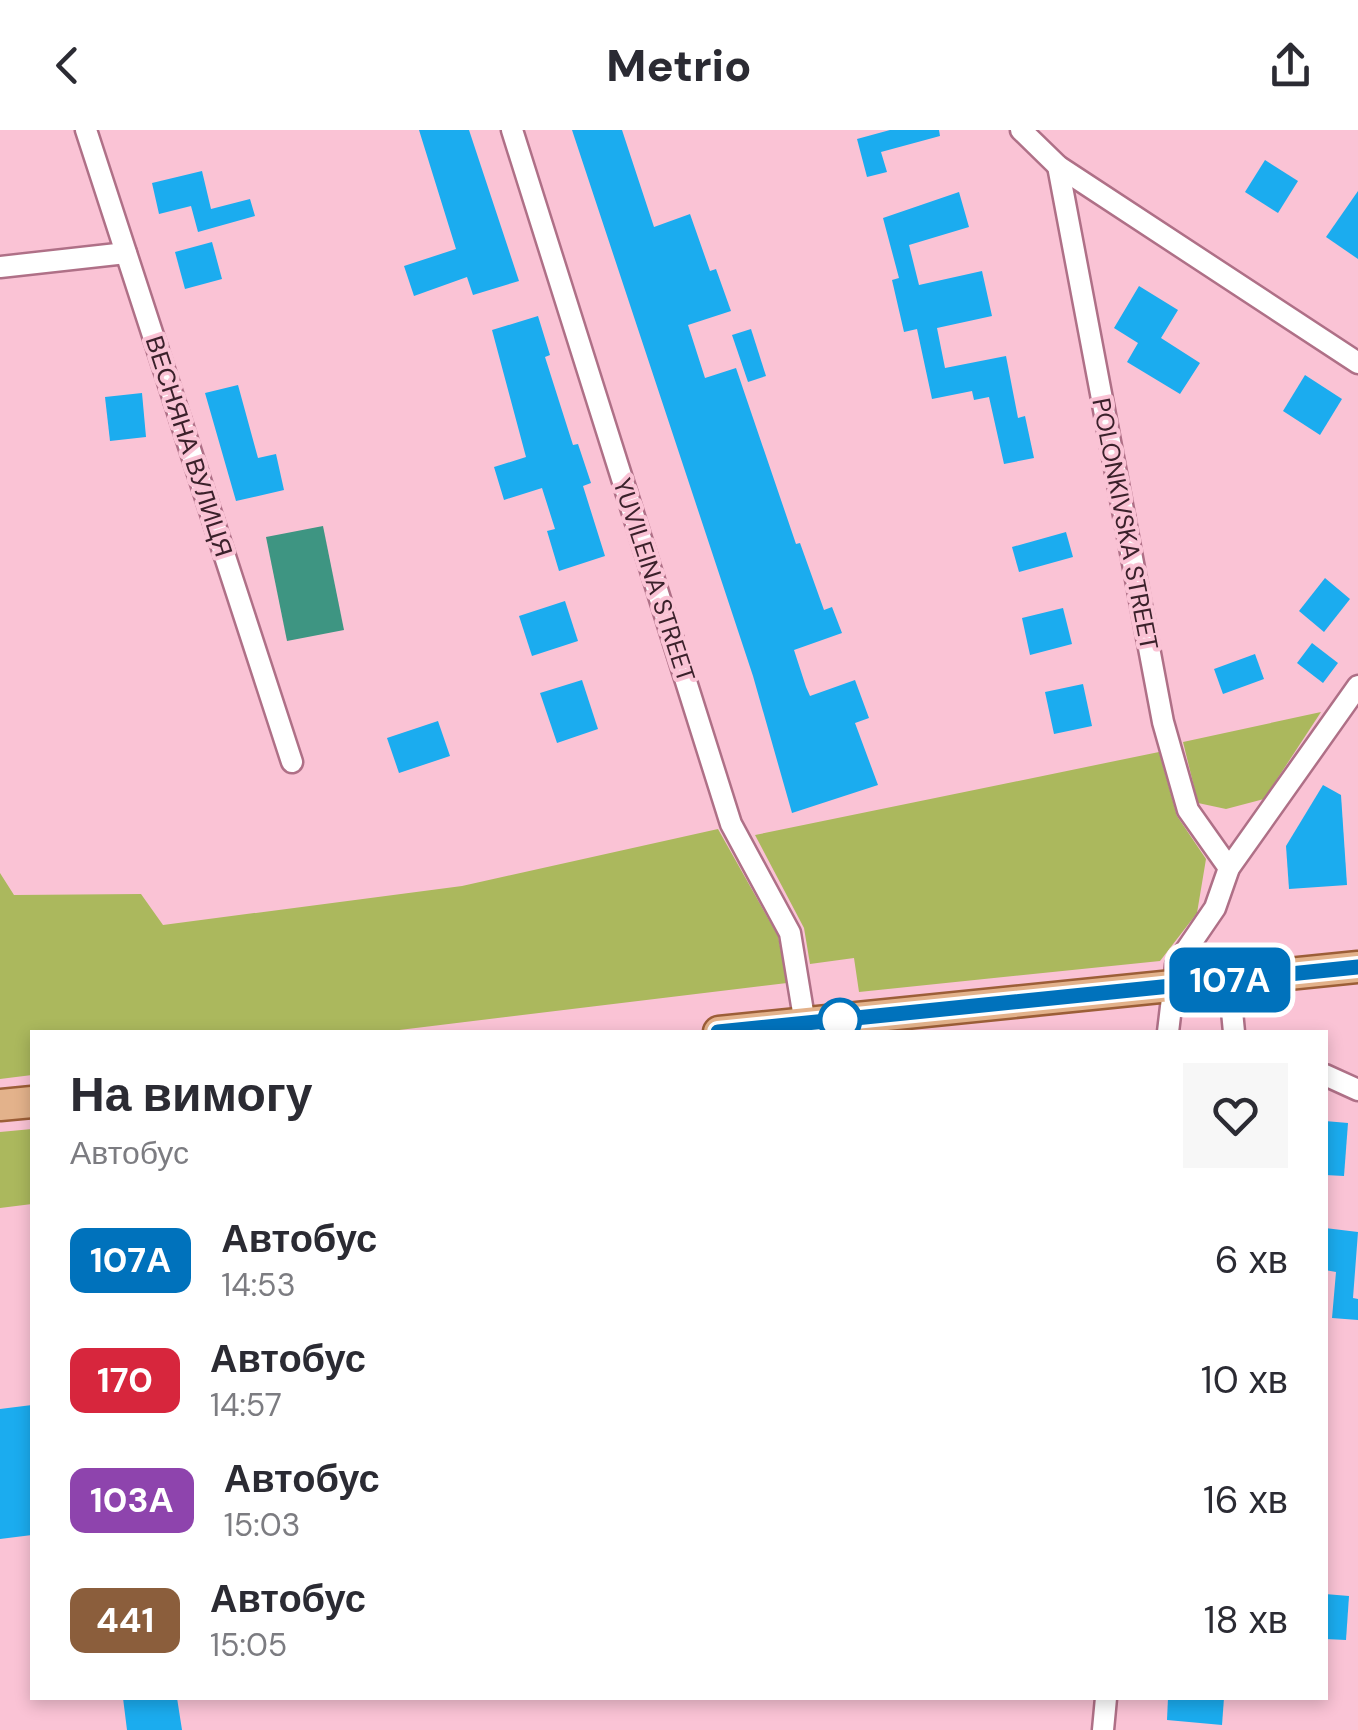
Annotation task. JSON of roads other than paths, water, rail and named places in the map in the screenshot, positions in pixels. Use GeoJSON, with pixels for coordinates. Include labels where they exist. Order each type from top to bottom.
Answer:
{"type":"FeatureCollection","features":[{"type":"Feature","properties":{"kind":"main road"},"geometry":{"type":"LineString","coordinates":[[740,1030],[1358,967]]}},
{"type":"Feature","properties":{"kind":"main road"},"geometry":{"type":"LineString","coordinates":[[0,1105],[30,1102]]}},
{"type":"Feature","properties":{"kind":"street","name":"ВЕСНЯНА ВУЛИЦЯ"},"geometry":{"type":"LineString","coordinates":[[86,130],[292,762]]}},
{"type":"Feature","properties":{"kind":"street","name":"YUVILEINA STREET"},"geometry":{"type":"LineString","coordinates":[[512,130],[731,824],[790,933],[805,1024]]}},
{"type":"Feature","properties":{"kind":"street"},"geometry":{"type":"LineString","coordinates":[[1021,130],[1058,166],[1358,363]]}},
{"type":"Feature","properties":{"kind":"street","name":"POLONKIVSKA STREET"},"geometry":{"type":"LineString","coordinates":[[1058,166],[1163,722],[1188,810],[1229,868]]}},
{"type":"Feature","properties":{"kind":"street"},"geometry":{"type":"LineString","coordinates":[[0,267],[126,253]]}},
{"type":"Feature","properties":{"kind":"street"},"geometry":{"type":"LineString","coordinates":[[1168,1030],[1176,965],[1216,908],[1229,868],[1358,686]]}},
{"type":"Feature","properties":{"kind":"street"},"geometry":{"type":"LineString","coordinates":[[1230,980],[1234,1030]]}},
{"type":"Feature","properties":{"kind":"street"},"geometry":{"type":"LineString","coordinates":[[1328,1076],[1358,1090]]}},
{"type":"Feature","properties":{"kind":"street"},"geometry":{"type":"LineString","coordinates":[[1103,1730],[1106,1700]]}}]}
